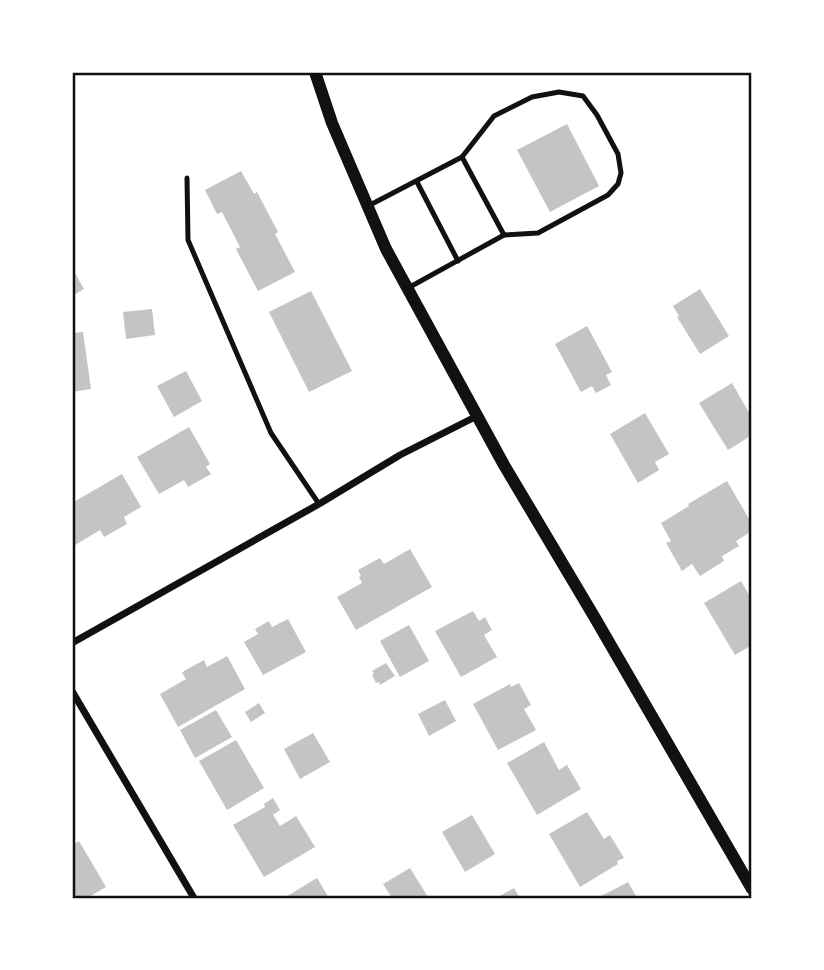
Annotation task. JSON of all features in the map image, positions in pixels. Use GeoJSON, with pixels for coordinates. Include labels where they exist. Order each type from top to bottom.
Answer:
{"type":"FeatureCollection","features":[{"type":"Feature","properties":{"kind":"street"},"geometry":{"type":"LineString","coordinates":[[315,72],[332,122],[386,249],[504,466],[752,889]]}},
{"type":"Feature","properties":{"kind":"street"},"geometry":{"type":"LineString","coordinates":[[72,643],[319,504],[400,455],[477,416]]}},
{"type":"Feature","properties":{"kind":"street"},"geometry":{"type":"LineString","coordinates":[[72,691],[194,898]]}},
{"type":"Feature","properties":{"kind":"lane"},"geometry":{"type":"LineString","coordinates":[[368,206],[462,157],[494,116],[533,97],[559,92],[583,96],[597,115],[618,154],[621,173],[618,184],[608,195],[538,233],[503,235],[408,288]]}},
{"type":"Feature","properties":{"kind":"lane"},"geometry":{"type":"LineString","coordinates":[[462,157],[503,235]]}},
{"type":"Feature","properties":{"kind":"lane"},"geometry":{"type":"LineString","coordinates":[[187,178],[188,240],[271,433],[319,504]]}},
{"type":"Feature","properties":{"kind":"lane"},"geometry":{"type":"LineString","coordinates":[[418,181],[458,261]]}},
{"type":"Feature","properties":{"kind":"building"},"geometry":{"type":"Polygon","coordinates":[[[567,124],[599,186],[550,212],[517,150],[567,124]]]}},
{"type":"Feature","properties":{"kind":"building"},"geometry":{"type":"Polygon","coordinates":[[[241,171],[254,194],[257,192],[295,272],[258,291],[236,249],[240,247],[222,212],[217,214],[205,190],[241,171]]]}},
{"type":"Feature","properties":{"kind":"building"},"geometry":{"type":"Polygon","coordinates":[[[72,268],[84,289],[72,296],[72,268]]]}},
{"type":"Feature","properties":{"kind":"building"},"geometry":{"type":"Polygon","coordinates":[[[700,289],[729,336],[700,354],[673,306],[700,289]]]}},
{"type":"Feature","properties":{"kind":"building"},"geometry":{"type":"Polygon","coordinates":[[[311,291],[352,371],[309,392],[269,312],[311,291]]]}},
{"type":"Feature","properties":{"kind":"building"},"geometry":{"type":"Polygon","coordinates":[[[152,309],[155,335],[126,339],[123,312],[152,309]]]}},
{"type":"Feature","properties":{"kind":"building"},"geometry":{"type":"Polygon","coordinates":[[[587,326],[612,372],[606,375],[611,385],[596,393],[592,386],[581,392],[555,344],[587,326]]]}},
{"type":"Feature","properties":{"kind":"building"},"geometry":{"type":"Polygon","coordinates":[[[83,332],[91,389],[72,392],[72,333],[83,332]]]}},
{"type":"Feature","properties":{"kind":"building"},"geometry":{"type":"Polygon","coordinates":[[[186,371],[202,401],[174,417],[157,386],[186,371]]]}},
{"type":"Feature","properties":{"kind":"building"},"geometry":{"type":"Polygon","coordinates":[[[732,383],[752,418],[752,435],[728,450],[699,403],[732,383]]]}},
{"type":"Feature","properties":{"kind":"building"},"geometry":{"type":"Polygon","coordinates":[[[645,413],[669,454],[655,462],[659,470],[638,483],[610,434],[645,413]]]}},
{"type":"Feature","properties":{"kind":"building"},"geometry":{"type":"Polygon","coordinates":[[[189,427],[210,464],[206,467],[211,474],[188,487],[184,480],[159,494],[137,457],[189,427]]]}},
{"type":"Feature","properties":{"kind":"building"},"geometry":{"type":"Polygon","coordinates":[[[122,474],[141,507],[124,517],[127,524],[104,537],[100,530],[72,547],[72,503],[122,474]]]}},
{"type":"Feature","properties":{"kind":"building"},"geometry":{"type":"Polygon","coordinates":[[[727,481],[752,524],[752,531],[736,541],[739,546],[722,556],[724,561],[700,576],[692,564],[682,571],[666,543],[671,541],[661,523],[727,481]]]}},
{"type":"Feature","properties":{"kind":"building"},"geometry":{"type":"Polygon","coordinates":[[[410,549],[432,587],[356,630],[337,597],[362,583],[358,570],[380,558],[384,564],[410,549]]]}},
{"type":"Feature","properties":{"kind":"building"},"geometry":{"type":"Polygon","coordinates":[[[741,581],[752,600],[752,645],[735,655],[704,603],[741,581]]]}},
{"type":"Feature","properties":{"kind":"building"},"geometry":{"type":"Polygon","coordinates":[[[473,611],[479,621],[485,617],[492,630],[484,635],[497,657],[461,677],[435,631],[473,611]]]}},
{"type":"Feature","properties":{"kind":"building"},"geometry":{"type":"Polygon","coordinates":[[[288,619],[306,652],[263,675],[244,642],[258,634],[255,629],[269,621],[272,627],[288,619]]]}},
{"type":"Feature","properties":{"kind":"building"},"geometry":{"type":"Polygon","coordinates":[[[409,625],[429,661],[400,677],[380,641],[409,625]]]}},
{"type":"Feature","properties":{"kind":"building"},"geometry":{"type":"Polygon","coordinates":[[[227,656],[245,689],[178,727],[160,694],[186,679],[182,673],[184,671],[204,660],[207,667],[227,656]]]}},
{"type":"Feature","properties":{"kind":"building"},"geometry":{"type":"Polygon","coordinates":[[[386,663],[395,676],[380,685],[379,682],[376,683],[372,671],[386,663]]]}},
{"type":"Feature","properties":{"kind":"building"},"geometry":{"type":"Polygon","coordinates":[[[519,683],[531,705],[524,709],[536,730],[498,750],[473,704],[510,684],[511,687],[519,683]]]}},
{"type":"Feature","properties":{"kind":"building"},"geometry":{"type":"Polygon","coordinates":[[[445,700],[456,721],[429,736],[418,714],[445,700]]]}},
{"type":"Feature","properties":{"kind":"building"},"geometry":{"type":"Polygon","coordinates":[[[259,703],[265,713],[251,722],[245,712],[259,703]]]}},
{"type":"Feature","properties":{"kind":"building"},"geometry":{"type":"Polygon","coordinates":[[[216,710],[232,737],[195,758],[180,730],[216,710]]]}},
{"type":"Feature","properties":{"kind":"building"},"geometry":{"type":"Polygon","coordinates":[[[313,733],[330,762],[300,779],[284,749],[313,733]]]}},
{"type":"Feature","properties":{"kind":"building"},"geometry":{"type":"Polygon","coordinates":[[[236,740],[264,788],[227,810],[199,761],[236,740]]]}},
{"type":"Feature","properties":{"kind":"building"},"geometry":{"type":"Polygon","coordinates":[[[544,742],[559,770],[567,765],[581,789],[537,815],[507,763],[544,742]]]}},
{"type":"Feature","properties":{"kind":"building"},"geometry":{"type":"Polygon","coordinates":[[[273,798],[280,810],[273,815],[280,826],[296,816],[315,847],[264,877],[233,825],[265,807],[264,804],[273,798]]]}},
{"type":"Feature","properties":{"kind":"building"},"geometry":{"type":"Polygon","coordinates":[[[587,812],[604,839],[610,835],[624,858],[580,887],[549,834],[587,812]]]}},
{"type":"Feature","properties":{"kind":"building"},"geometry":{"type":"Polygon","coordinates":[[[472,815],[495,854],[465,872],[442,832],[472,815]]]}},
{"type":"Feature","properties":{"kind":"building"},"geometry":{"type":"Polygon","coordinates":[[[79,841],[106,887],[87,898],[72,898],[72,845],[79,841]]]}},
{"type":"Feature","properties":{"kind":"building"},"geometry":{"type":"Polygon","coordinates":[[[410,868],[428,897],[392,898],[383,884],[410,868]]]}},
{"type":"Feature","properties":{"kind":"building"},"geometry":{"type":"Polygon","coordinates":[[[317,878],[329,898],[284,898],[317,878]]]}},
{"type":"Feature","properties":{"kind":"building"},"geometry":{"type":"Polygon","coordinates":[[[628,882],[637,898],[597,898],[611,891],[628,882]]]}},
{"type":"Feature","properties":{"kind":"building"},"geometry":{"type":"Polygon","coordinates":[[[514,888],[520,898],[496,898],[514,888]]]}}]}
